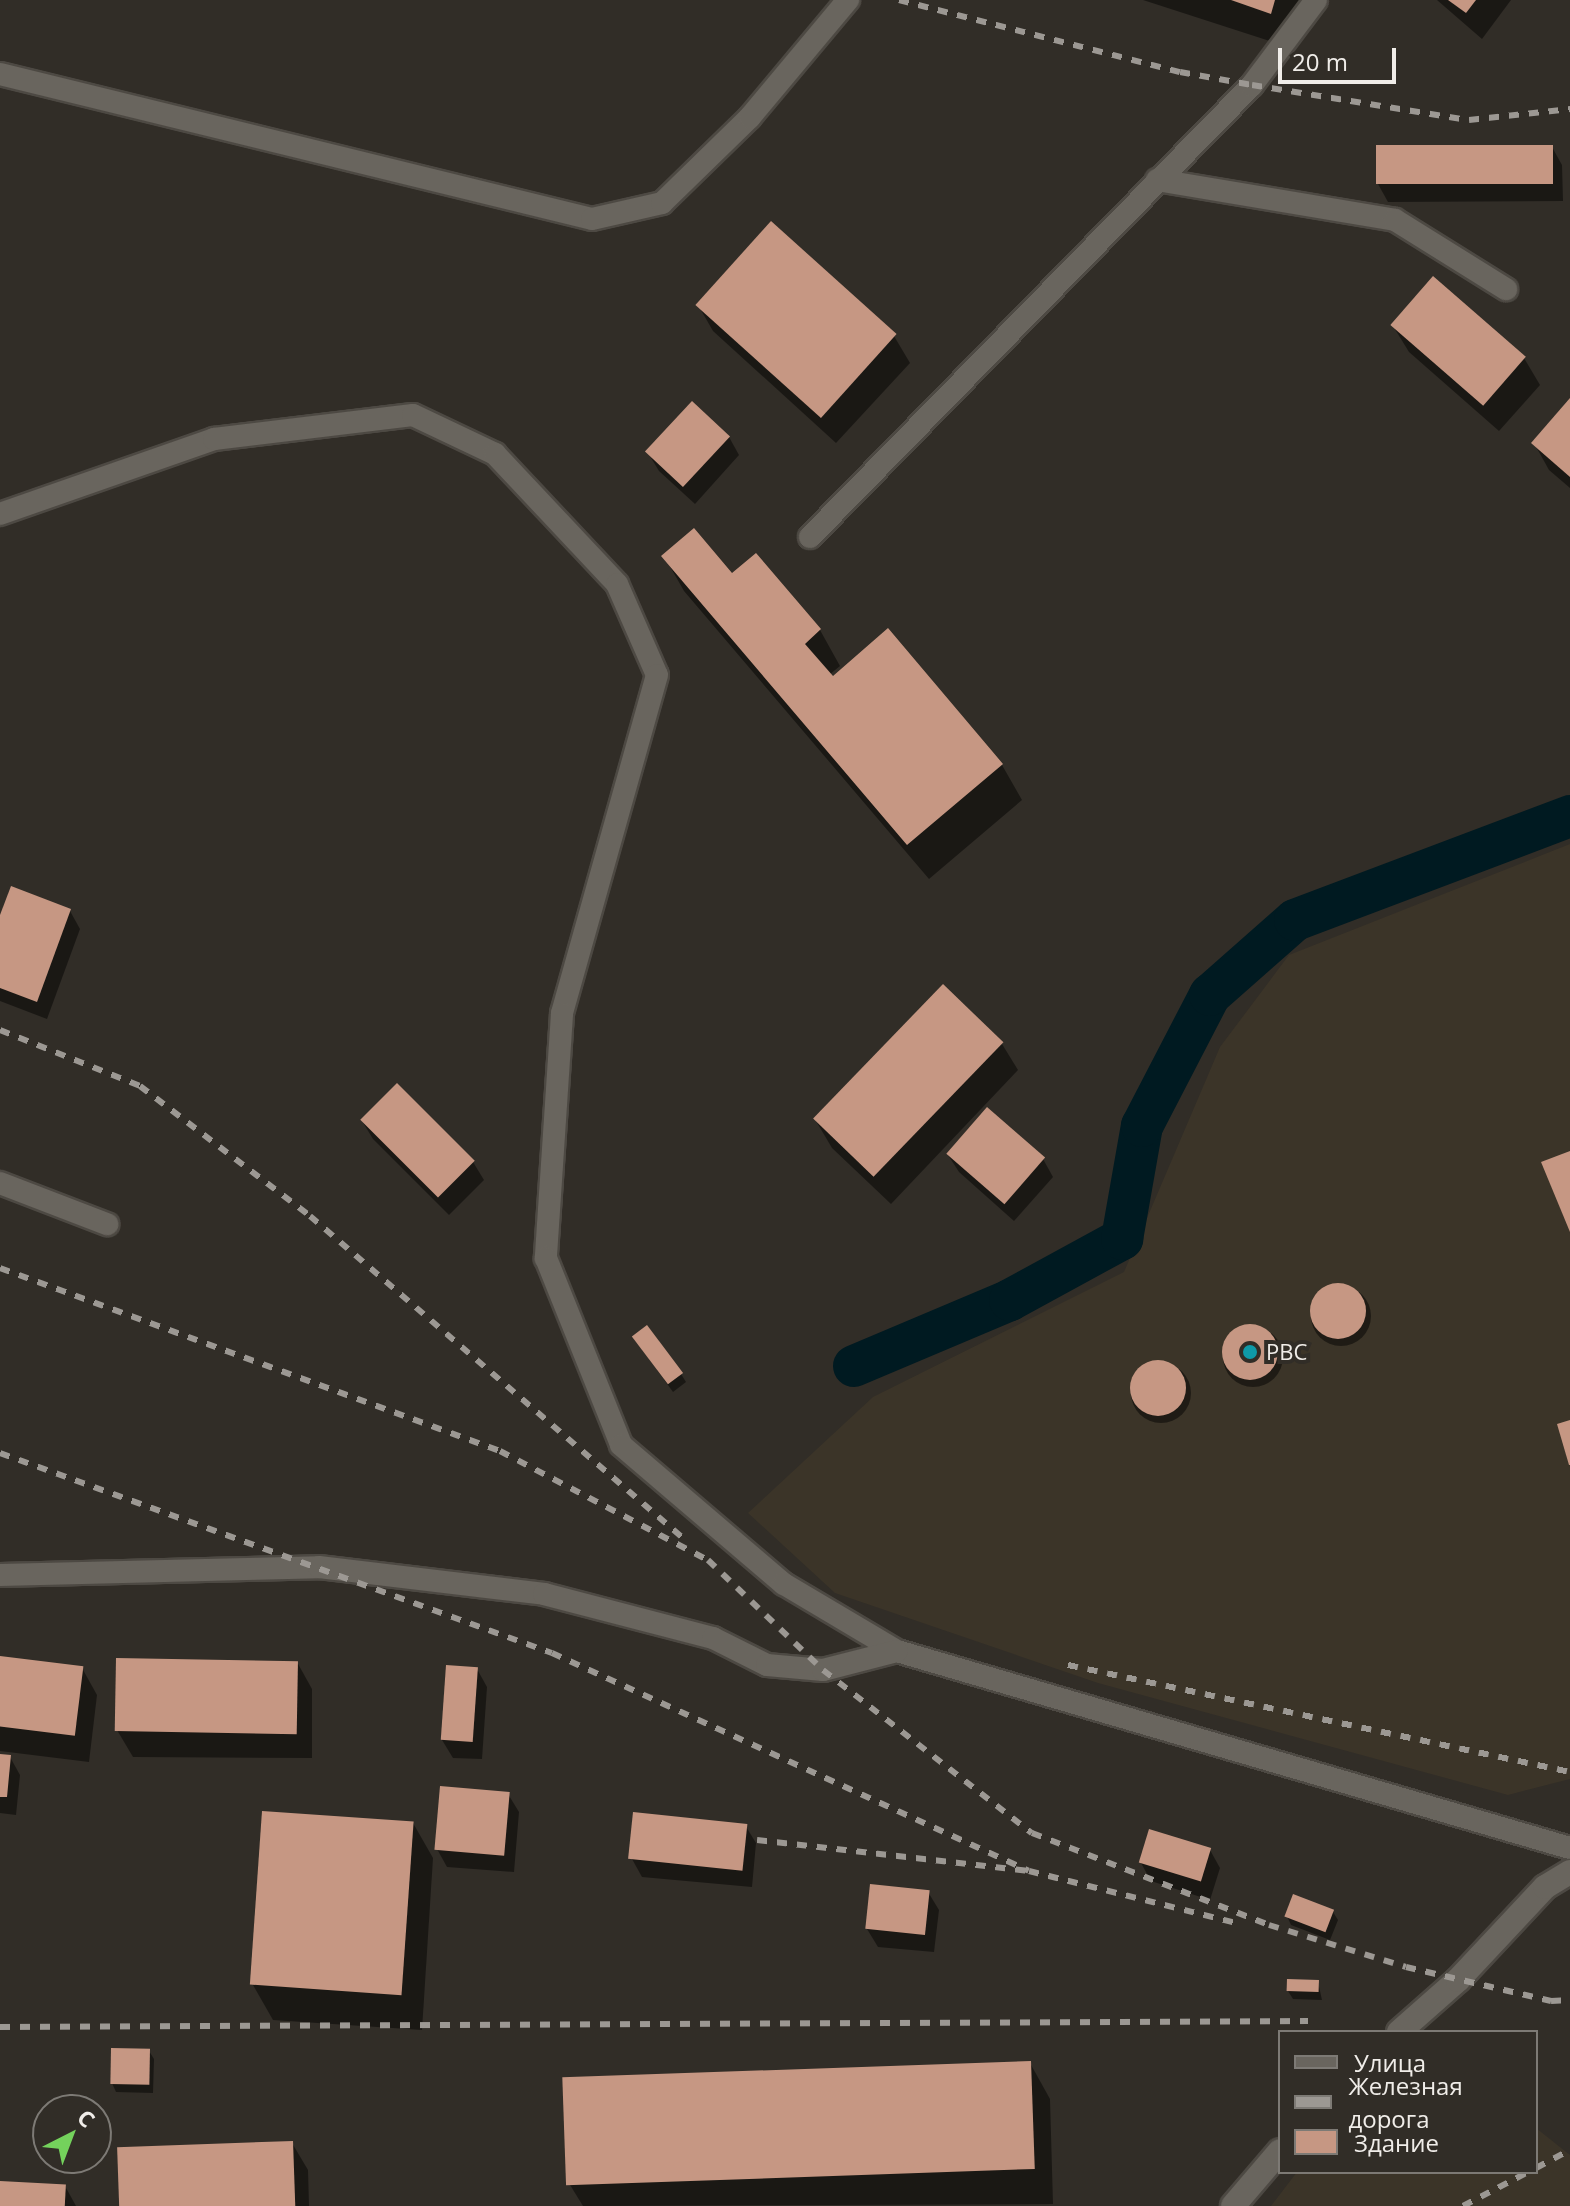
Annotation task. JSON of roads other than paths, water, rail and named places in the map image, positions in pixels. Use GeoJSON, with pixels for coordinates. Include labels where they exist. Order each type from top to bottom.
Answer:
{"type":"FeatureCollection","features":[{"type":"Feature","properties":{"kind":"street"},"geometry":{"type":"LineString","coordinates":[[1401,2030],[1458,1980],[1545,1887],[1570,1872]]}},
{"type":"Feature","properties":{"kind":"street"},"geometry":{"type":"LineString","coordinates":[[1233,2206],[1278,2153]]}},
{"type":"Feature","properties":{"kind":"lane"},"geometry":{"type":"LineString","coordinates":[[0,74],[592,219],[662,203],[750,117],[848,0]]}},
{"type":"Feature","properties":{"kind":"lane"},"geometry":{"type":"LineString","coordinates":[[810,537],[1252,85],[1316,0]]}},
{"type":"Feature","properties":{"kind":"lane"},"geometry":{"type":"LineString","coordinates":[[1157,180],[1395,220],[1506,289]]}},
{"type":"Feature","properties":{"kind":"lane"},"geometry":{"type":"LineString","coordinates":[[0,514],[214,439],[413,415],[495,454],[617,584],[657,675],[562,1014],[546,1258],[621,1445],[784,1584],[897,1651],[1570,1848]]}},
{"type":"Feature","properties":{"kind":"lane"},"geometry":{"type":"LineString","coordinates":[[0,1183],[107,1224]]}},
{"type":"Feature","properties":{"kind":"lane"},"geometry":{"type":"LineString","coordinates":[[0,1575],[319,1567],[544,1594],[713,1638],[767,1665],[823,1670],[897,1651]]}},
{"type":"Feature","properties":{"kind":"waterway"},"geometry":{"type":"LineString","coordinates":[[854,1366],[1010,1300],[1122,1239],[1142,1126],[1210,995],[1295,920],[1570,816]]}},
{"type":"Feature","properties":{"kind":"railway"},"geometry":{"type":"LineString","coordinates":[[899,0],[1180,72],[1252,85],[1469,120],[1570,109]]}},
{"type":"Feature","properties":{"kind":"railway"},"geometry":{"type":"LineString","coordinates":[[0,1030],[140,1086],[310,1216],[687,1541]]}},
{"type":"Feature","properties":{"kind":"railway"},"geometry":{"type":"LineString","coordinates":[[0,1268],[500,1451],[708,1560],[823,1670],[1032,1833],[1269,1925],[1406,1967],[1551,2001],[1570,2000]]}},
{"type":"Feature","properties":{"kind":"railway"},"geometry":{"type":"LineString","coordinates":[[0,1453],[552,1653],[1029,1871]]}},
{"type":"Feature","properties":{"kind":"railway"},"geometry":{"type":"LineString","coordinates":[[1068,1665],[1570,1772]]}},
{"type":"Feature","properties":{"kind":"railway"},"geometry":{"type":"LineString","coordinates":[[757,1840],[1029,1871],[1236,1923]]}},
{"type":"Feature","properties":{"kind":"railway"},"geometry":{"type":"LineString","coordinates":[[0,2027],[1308,2021]]}},
{"type":"Feature","properties":{"kind":"railway"},"geometry":{"type":"LineString","coordinates":[[1538,2167],[1570,2150]]}},
{"type":"Feature","properties":{"kind":"railway"},"geometry":{"type":"LineString","coordinates":[[1463,2206],[1524,2174]]}},
{"type":"Feature","properties":{"kind":"place","name":"РВС"},"geometry":{"type":"Point","coordinates":[1250,1352]}}]}
